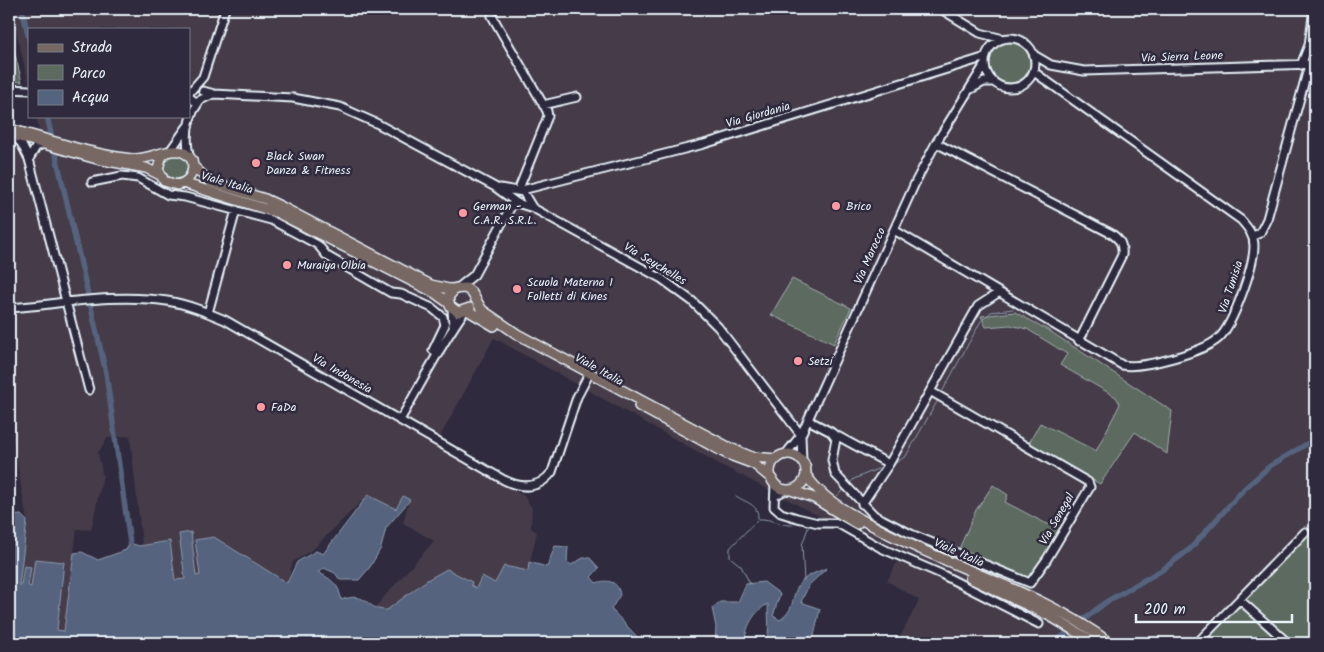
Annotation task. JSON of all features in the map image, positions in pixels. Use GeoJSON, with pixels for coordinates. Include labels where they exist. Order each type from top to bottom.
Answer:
{"type":"FeatureCollection","features":[{"type":"Feature","properties":{"kind":"main road"},"geometry":{"type":"LineString","coordinates":[[10,133],[45,143],[62,146],[134,160],[149,159],[178,150],[189,156],[193,166],[192,173],[183,183],[170,184],[160,175],[146,168],[62,146]]}},
{"type":"Feature","properties":{"kind":"main road"},"geometry":{"type":"LineString","coordinates":[[160,175],[158,164],[168,152]]}},
{"type":"Feature","properties":{"kind":"main road","name":"Viale Italia"},"geometry":{"type":"LineString","coordinates":[[193,166],[210,182],[265,199],[431,285],[442,288],[458,287]]}},
{"type":"Feature","properties":{"kind":"main road","name":"Viale Italia"},"geometry":{"type":"LineString","coordinates":[[183,183],[278,213],[436,294],[450,306]]}},
{"type":"Feature","properties":{"kind":"main road"},"geometry":{"type":"LineString","coordinates":[[458,287],[472,295],[472,304],[466,311],[450,306],[449,294],[458,287]]}},
{"type":"Feature","properties":{"kind":"main road","name":"Viale Italia"},"geometry":{"type":"LineString","coordinates":[[472,295],[490,317],[517,334],[722,444],[752,457],[781,457]]}},
{"type":"Feature","properties":{"kind":"main road","name":"Viale Italia"},"geometry":{"type":"LineString","coordinates":[[466,311],[727,454],[754,464],[773,481]]}},
{"type":"Feature","properties":{"kind":"main road"},"geometry":{"type":"LineString","coordinates":[[794,456],[802,461],[806,475],[801,485],[788,490],[773,481],[771,468],[781,457],[794,456]]}},
{"type":"Feature","properties":{"kind":"main road","name":"Viale Italia"},"geometry":{"type":"LineString","coordinates":[[806,475],[820,493],[855,516],[913,547],[1068,615],[1110,643]]}},
{"type":"Feature","properties":{"kind":"main road","name":"Viale Italia"},"geometry":{"type":"LineString","coordinates":[[788,490],[814,498],[838,514],[910,552],[1024,603],[1061,622],[1095,643]]}},
{"type":"Feature","properties":{"kind":"street"},"geometry":{"type":"LineString","coordinates":[[190,117],[195,94],[203,77],[225,9]]}},
{"type":"Feature","properties":{"kind":"street"},"geometry":{"type":"LineString","coordinates":[[942,9],[980,33],[986,39],[989,49],[986,60],[986,72],[993,82],[1000,86],[1015,88],[1029,80],[1035,69],[1034,54],[1023,42],[1013,38],[1004,39],[980,33]]}},
{"type":"Feature","properties":{"kind":"street"},"geometry":{"type":"LineString","coordinates":[[954,17],[958,9]]}},
{"type":"Feature","properties":{"kind":"street"},"geometry":{"type":"LineString","coordinates":[[1035,69],[1241,220],[1253,236],[1260,233],[1267,218],[1308,64],[1314,9]]}},
{"type":"Feature","properties":{"kind":"street"},"geometry":{"type":"LineString","coordinates":[[472,295],[474,275],[508,212],[519,197],[524,178],[548,116],[544,105],[492,16]]}},
{"type":"Feature","properties":{"kind":"street"},"geometry":{"type":"LineString","coordinates":[[989,49],[1004,39]]}},
{"type":"Feature","properties":{"kind":"street","name":"Via Sierra Leone"},"geometry":{"type":"LineString","coordinates":[[1034,54],[1051,65],[1084,71],[1308,64]]}},
{"type":"Feature","properties":{"kind":"street","name":"Via Marocco"},"geometry":{"type":"LineString","coordinates":[[781,457],[800,435],[808,420],[894,230],[936,143],[986,60]]}},
{"type":"Feature","properties":{"kind":"street","name":"Via Giordania"},"geometry":{"type":"LineString","coordinates":[[519,197],[526,189],[704,144],[986,60]]}},
{"type":"Feature","properties":{"kind":"street","name":"Via Sierra Leone"},"geometry":{"type":"LineString","coordinates":[[1035,69],[1051,65]]}},
{"type":"Feature","properties":{"kind":"street"},"geometry":{"type":"LineString","coordinates":[[968,90],[978,84],[993,82]]}},
{"type":"Feature","properties":{"kind":"street"},"geometry":{"type":"LineString","coordinates":[[9,89],[26,90]]}},
{"type":"Feature","properties":{"kind":"street","name":"Via Seychelles"},"geometry":{"type":"LineString","coordinates":[[195,94],[293,98],[340,107],[378,124],[495,187],[519,197],[533,208],[662,279],[692,301],[718,327],[800,435]]}},
{"type":"Feature","properties":{"kind":"street"},"geometry":{"type":"LineString","coordinates":[[544,105],[577,97]]}},
{"type":"Feature","properties":{"kind":"street"},"geometry":{"type":"LineString","coordinates":[[168,152],[187,127],[190,118]]}},
{"type":"Feature","properties":{"kind":"street"},"geometry":{"type":"LineString","coordinates":[[187,127],[189,156]]}},
{"type":"Feature","properties":{"kind":"street"},"geometry":{"type":"LineString","coordinates":[[10,133],[21,143],[29,159],[89,390]]}},
{"type":"Feature","properties":{"kind":"street"},"geometry":{"type":"LineString","coordinates":[[29,159],[36,147],[45,143]]}},
{"type":"Feature","properties":{"kind":"street"},"geometry":{"type":"LineString","coordinates":[[936,143],[1112,234],[1119,240],[1122,246],[1122,255],[1079,341]]}},
{"type":"Feature","properties":{"kind":"street"},"geometry":{"type":"LineString","coordinates":[[92,182],[122,176],[138,178],[168,195],[185,197],[271,220],[318,245],[327,256],[391,293],[401,294],[423,303],[444,317],[445,325],[433,350],[439,354]]}},
{"type":"Feature","properties":{"kind":"street"},"geometry":{"type":"LineString","coordinates":[[524,178],[533,187]]}},
{"type":"Feature","properties":{"kind":"street"},"geometry":{"type":"LineString","coordinates":[[208,313],[236,210]]}},
{"type":"Feature","properties":{"kind":"street","name":"Via Tunisia"},"geometry":{"type":"LineString","coordinates":[[894,230],[1079,341],[1114,361],[1130,366],[1141,366],[1175,357],[1217,339],[1234,318],[1252,256],[1253,236]]}},
{"type":"Feature","properties":{"kind":"street"},"geometry":{"type":"LineString","coordinates":[[458,287],[474,275]]}},
{"type":"Feature","properties":{"kind":"street"},"geometry":{"type":"LineString","coordinates":[[862,504],[889,464],[978,306],[998,293]]}},
{"type":"Feature","properties":{"kind":"street","name":"Via Indonesia"},"geometry":{"type":"LineString","coordinates":[[9,308],[132,298],[167,301],[208,313],[225,320],[504,480],[520,486],[529,486],[546,478],[555,466],[577,397],[587,378]]}},
{"type":"Feature","properties":{"kind":"street"},"geometry":{"type":"LineString","coordinates":[[450,306],[452,326]]}},
{"type":"Feature","properties":{"kind":"street"},"geometry":{"type":"LineString","coordinates":[[400,420],[439,354],[452,326],[466,311]]}},
{"type":"Feature","properties":{"kind":"street","name":"Via Senegal"},"geometry":{"type":"LineString","coordinates":[[831,432],[836,444],[832,467],[846,487],[874,515],[895,527],[1025,583],[1030,583],[1034,580],[1090,487],[1088,482],[930,391]]}},
{"type":"Feature","properties":{"kind":"street"},"geometry":{"type":"LineString","coordinates":[[808,420],[889,464]]}},
{"type":"Feature","properties":{"kind":"street"},"geometry":{"type":"LineString","coordinates":[[800,435],[802,461]]}},
{"type":"Feature","properties":{"kind":"street"},"geometry":{"type":"LineString","coordinates":[[773,481],[776,496],[774,507],[781,513],[812,522],[837,524],[881,548],[941,574],[1039,624]]}},
{"type":"Feature","properties":{"kind":"street"},"geometry":{"type":"LineString","coordinates":[[776,496],[788,490]]}},
{"type":"Feature","properties":{"kind":"street"},"geometry":{"type":"LineString","coordinates":[[1197,643],[1305,532]]}},
{"type":"Feature","properties":{"kind":"street"},"geometry":{"type":"LineString","coordinates":[[1240,600],[1288,643]]}},
{"type":"Feature","properties":{"kind":"shaded area"},"geometry":{"type":"Polygon","coordinates":[[[11,9],[1315,9],[1315,529],[1213,643],[897,643],[919,600],[887,581],[899,558],[723,466],[494,338],[435,446],[524,496],[532,508],[531,528],[537,532],[528,571],[476,588],[471,585],[427,580],[387,610],[381,611],[375,607],[434,541],[403,523],[409,500],[403,496],[396,509],[368,495],[313,549],[293,562],[287,583],[214,537],[200,576],[196,576],[190,532],[179,534],[185,579],[175,580],[170,542],[142,545],[130,436],[107,438],[98,453],[103,476],[91,530],[77,529],[64,631],[57,630],[64,562],[31,587],[28,586],[30,567],[24,566],[21,585],[18,585],[27,521],[9,416],[9,144],[44,152],[36,118],[190,118],[190,28],[28,28],[28,81],[11,9]]]}},
{"type":"Feature","properties":{"kind":"green space"},"geometry":{"type":"Polygon","coordinates":[[[9,31],[22,82],[9,81],[9,31]]]}},
{"type":"Feature","properties":{"kind":"green space"},"geometry":{"type":"Polygon","coordinates":[[[1014,43],[1021,46],[1027,52],[1030,63],[1029,71],[1021,80],[1014,83],[1006,83],[999,80],[991,71],[990,59],[993,52],[1002,44],[1014,43]]]}},
{"type":"Feature","properties":{"kind":"green space"},"geometry":{"type":"Polygon","coordinates":[[[176,155],[181,156],[187,162],[187,172],[181,178],[176,179],[171,178],[165,172],[164,167],[165,162],[171,156],[176,155]]]}},
{"type":"Feature","properties":{"kind":"green space"},"geometry":{"type":"Polygon","coordinates":[[[792,279],[851,308],[834,344],[771,315],[792,279]]]}},
{"type":"Feature","properties":{"kind":"green space"},"geometry":{"type":"Polygon","coordinates":[[[1015,312],[1048,330],[1172,411],[1167,454],[1135,432],[1100,484],[1029,443],[1040,423],[1096,451],[1120,404],[1116,397],[1060,365],[1067,354],[1027,329],[1010,325],[986,327],[981,316],[1015,312]]]}},
{"type":"Feature","properties":{"kind":"green space"},"geometry":{"type":"Polygon","coordinates":[[[993,485],[1008,495],[1005,502],[1045,523],[1063,529],[1031,581],[959,549],[976,510],[993,485]]]}},
{"type":"Feature","properties":{"kind":"green space"},"geometry":{"type":"Polygon","coordinates":[[[1305,532],[1315,537],[1315,643],[1197,643],[1305,532]]]}},
{"type":"Feature","properties":{"kind":"water"},"geometry":{"type":"Polygon","coordinates":[[[368,495],[396,509],[403,496],[410,500],[386,528],[381,548],[370,567],[359,580],[340,580],[335,573],[324,568],[318,572],[336,586],[341,600],[357,597],[375,607],[387,610],[427,580],[447,569],[472,582],[471,585],[476,588],[482,576],[495,583],[504,566],[528,571],[529,562],[547,567],[555,546],[568,547],[567,561],[571,565],[583,558],[590,558],[599,568],[591,577],[596,583],[608,581],[615,584],[620,595],[611,609],[643,643],[379,643],[376,639],[367,643],[9,643],[9,516],[21,515],[27,521],[19,585],[21,585],[24,566],[31,567],[28,586],[31,587],[35,559],[64,562],[57,630],[64,631],[74,553],[82,552],[98,560],[126,550],[130,543],[139,546],[170,541],[175,580],[185,579],[179,534],[191,532],[196,576],[200,575],[195,540],[214,537],[287,583],[297,562],[316,551],[323,554],[368,495]]]}},
{"type":"Feature","properties":{"kind":"water"},"geometry":{"type":"Polygon","coordinates":[[[827,568],[809,585],[801,602],[820,609],[814,636],[808,643],[766,643],[768,604],[759,610],[749,625],[745,636],[745,642],[748,643],[715,643],[716,627],[712,608],[720,602],[738,602],[746,584],[764,582],[780,594],[773,616],[780,620],[791,608],[798,586],[811,575],[827,568]]]}},
{"type":"Feature","properties":{"kind":"waterway"},"geometry":{"type":"LineString","coordinates":[[22,9],[28,35]]}},
{"type":"Feature","properties":{"kind":"waterway"},"geometry":{"type":"LineString","coordinates":[[47,118],[106,373],[130,543]]}},
{"type":"Feature","properties":{"kind":"waterway"},"geometry":{"type":"LineString","coordinates":[[942,392],[981,321],[991,312],[1013,309]]}},
{"type":"Feature","properties":{"kind":"waterway"},"geometry":{"type":"LineString","coordinates":[[894,464],[906,456],[938,400]]}},
{"type":"Feature","properties":{"kind":"waterway"},"geometry":{"type":"LineString","coordinates":[[1054,643],[1106,602],[1162,570],[1190,549],[1244,489],[1270,466],[1315,439]]}},
{"type":"Feature","properties":{"kind":"waterway"},"geometry":{"type":"LineString","coordinates":[[848,485],[854,479],[882,467]]}},
{"type":"Feature","properties":{"kind":"waterway"},"geometry":{"type":"LineString","coordinates":[[836,497],[845,488]]}},
{"type":"Feature","properties":{"kind":"waterway"},"geometry":{"type":"LineString","coordinates":[[736,496],[751,504],[758,513],[758,518]]}},
{"type":"Feature","properties":{"kind":"waterway"},"geometry":{"type":"LineString","coordinates":[[750,584],[741,566],[730,557],[730,548],[758,519],[793,525]]}},
{"type":"Feature","properties":{"kind":"waterway"},"geometry":{"type":"LineString","coordinates":[[804,580],[802,545],[809,525]]}},
{"type":"Feature","properties":{"kind":"place","name":"Black Swan Danza & Fitness"},"geometry":{"type":"Point","coordinates":[256,163]}},
{"type":"Feature","properties":{"kind":"place","name":"Brico"},"geometry":{"type":"Point","coordinates":[836,206]}},
{"type":"Feature","properties":{"kind":"place","name":"German - C.A.R. S.R.L."},"geometry":{"type":"Point","coordinates":[463,213]}},
{"type":"Feature","properties":{"kind":"place","name":"Muraiya Olbia"},"geometry":{"type":"Point","coordinates":[287,265]}},
{"type":"Feature","properties":{"kind":"place","name":"Scuola Materna I Folletti di Kines"},"geometry":{"type":"Point","coordinates":[517,289]}},
{"type":"Feature","properties":{"kind":"place","name":"Setzi"},"geometry":{"type":"Point","coordinates":[798,361]}},
{"type":"Feature","properties":{"kind":"place","name":"FaDa"},"geometry":{"type":"Point","coordinates":[261,407]}}]}
